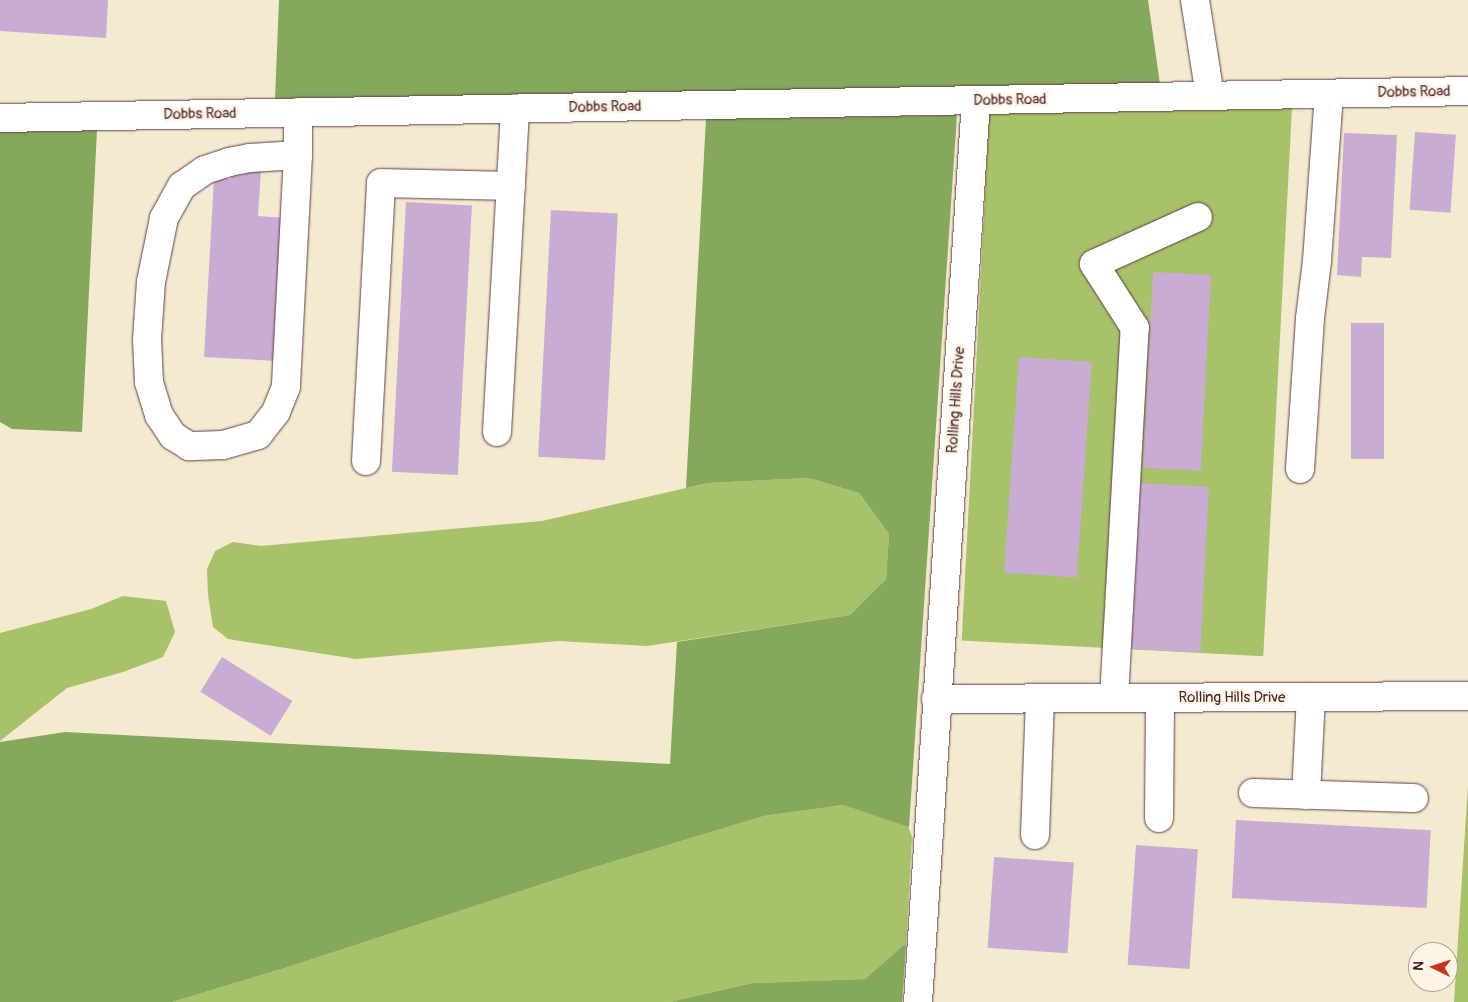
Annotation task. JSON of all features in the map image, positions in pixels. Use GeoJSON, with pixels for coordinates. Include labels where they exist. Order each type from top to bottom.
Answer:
{"type":"FeatureCollection","features":[{"type":"Feature","properties":{"kind":"street"},"geometry":{"type":"LineString","coordinates":[[1194,0],[1210,96]]}},
{"type":"Feature","properties":{"kind":"street","name":"Dobbs Road"},"geometry":{"type":"LineString","coordinates":[[0,118],[1468,91]]}},
{"type":"Feature","properties":{"kind":"street"},"geometry":{"type":"LineString","coordinates":[[1300,469],[1310,318],[1317,261],[1330,94]]}},
{"type":"Feature","properties":{"kind":"street","name":"Rolling Hills Drive"},"geometry":{"type":"LineString","coordinates":[[918,1002],[936,699],[976,101]]}},
{"type":"Feature","properties":{"kind":"street"},"geometry":{"type":"LineString","coordinates":[[497,432],[515,108]]}},
{"type":"Feature","properties":{"kind":"street"},"geometry":{"type":"LineString","coordinates":[[298,112],[298,155],[286,388],[276,412],[258,435],[222,445],[189,446],[173,436],[158,415],[149,382],[147,340],[151,282],[164,218],[182,186],[205,170],[229,162],[250,158],[298,155]]}},
{"type":"Feature","properties":{"kind":"street"},"geometry":{"type":"LineString","coordinates":[[366,461],[380,183],[511,186]]}},
{"type":"Feature","properties":{"kind":"street"},"geometry":{"type":"LineString","coordinates":[[1114,698],[1135,328],[1094,264],[1198,217]]}},
{"type":"Feature","properties":{"kind":"street","name":"Rolling Hills Drive"},"geometry":{"type":"LineString","coordinates":[[936,699],[1468,696]]}},
{"type":"Feature","properties":{"kind":"street"},"geometry":{"type":"LineString","coordinates":[[1306,795],[1311,697]]}},
{"type":"Feature","properties":{"kind":"street"},"geometry":{"type":"LineString","coordinates":[[1159,818],[1160,698]]}},
{"type":"Feature","properties":{"kind":"street"},"geometry":{"type":"LineString","coordinates":[[1035,835],[1040,699]]}},
{"type":"Feature","properties":{"kind":"street"},"geometry":{"type":"LineString","coordinates":[[1253,793],[1414,798]]}},
{"type":"Feature","properties":{"kind":"green space"},"geometry":{"type":"Polygon","coordinates":[[[279,0],[1148,0],[1160,84],[275,99],[279,0]]]}},
{"type":"Feature","properties":{"kind":"green space"},"geometry":{"type":"Polygon","coordinates":[[[990,92],[1292,108],[1263,656],[962,640],[990,92]]]}},
{"type":"Feature","properties":{"kind":"green space"},"geometry":{"type":"Polygon","coordinates":[[[957,115],[909,827],[843,805],[764,816],[582,871],[285,968],[172,1002],[0,1002],[0,742],[65,732],[670,764],[677,642],[850,615],[886,579],[889,534],[859,493],[809,478],[708,483],[686,488],[706,119],[957,115]]]}},
{"type":"Feature","properties":{"kind":"green space"},"geometry":{"type":"Polygon","coordinates":[[[97,130],[82,432],[12,429],[0,422],[0,132],[97,130]]]}},
{"type":"Feature","properties":{"kind":"green space"},"geometry":{"type":"Polygon","coordinates":[[[809,478],[859,493],[889,534],[886,579],[850,615],[647,646],[558,641],[356,659],[228,639],[213,627],[208,595],[207,569],[215,551],[233,542],[261,546],[542,521],[708,483],[809,478]]]}},
{"type":"Feature","properties":{"kind":"green space"},"geometry":{"type":"Polygon","coordinates":[[[123,596],[166,601],[175,632],[163,657],[123,672],[67,688],[0,741],[0,633],[91,609],[123,596]]]}},
{"type":"Feature","properties":{"kind":"green space"},"geometry":{"type":"Polygon","coordinates":[[[1468,785],[1468,1002],[1454,1002],[1455,992],[1458,992],[1458,942],[1468,785]]]}},
{"type":"Feature","properties":{"kind":"green space"},"geometry":{"type":"Polygon","coordinates":[[[843,805],[908,826],[912,837],[906,943],[865,979],[753,983],[669,1002],[172,1002],[285,968],[582,871],[764,816],[843,805]]]}},
{"type":"Feature","properties":{"kind":"green space"},"geometry":{"type":"Polygon","coordinates":[[[906,943],[902,1002],[669,1002],[753,983],[865,979],[906,943]]]}},
{"type":"Feature","properties":{"kind":"building"},"geometry":{"type":"Polygon","coordinates":[[[0,0],[108,0],[106,38],[0,31],[0,0]]]}},
{"type":"Feature","properties":{"kind":"building"},"geometry":{"type":"Polygon","coordinates":[[[1415,132],[1456,135],[1450,213],[1410,210],[1415,132]]]}},
{"type":"Feature","properties":{"kind":"building"},"geometry":{"type":"Polygon","coordinates":[[[1344,133],[1397,135],[1391,258],[1362,257],[1361,277],[1337,275],[1344,133]]]}},
{"type":"Feature","properties":{"kind":"building"},"geometry":{"type":"Polygon","coordinates":[[[232,167],[261,169],[258,216],[285,218],[277,361],[204,357],[214,178],[231,179],[232,167]]]}},
{"type":"Feature","properties":{"kind":"building"},"geometry":{"type":"Polygon","coordinates":[[[406,202],[472,205],[458,475],[392,472],[406,202]]]}},
{"type":"Feature","properties":{"kind":"building"},"geometry":{"type":"Polygon","coordinates":[[[551,210],[618,214],[605,460],[538,457],[551,210]]]}},
{"type":"Feature","properties":{"kind":"building"},"geometry":{"type":"Polygon","coordinates":[[[1153,272],[1211,275],[1201,471],[1143,468],[1153,272]]]}},
{"type":"Feature","properties":{"kind":"building"},"geometry":{"type":"Polygon","coordinates":[[[1351,323],[1384,323],[1384,459],[1351,459],[1351,323]]]}},
{"type":"Feature","properties":{"kind":"building"},"geometry":{"type":"Polygon","coordinates":[[[1019,357],[1092,362],[1077,578],[1004,572],[1019,357]]]}},
{"type":"Feature","properties":{"kind":"building"},"geometry":{"type":"Polygon","coordinates":[[[1139,483],[1209,487],[1200,652],[1130,649],[1139,483]]]}},
{"type":"Feature","properties":{"kind":"building"},"geometry":{"type":"Polygon","coordinates":[[[222,657],[292,701],[271,736],[200,692],[222,657]]]}},
{"type":"Feature","properties":{"kind":"building"},"geometry":{"type":"Polygon","coordinates":[[[1236,820],[1431,830],[1427,908],[1232,898],[1236,820]]]}},
{"type":"Feature","properties":{"kind":"building"},"geometry":{"type":"Polygon","coordinates":[[[1136,845],[1198,849],[1189,969],[1128,965],[1136,845]]]}},
{"type":"Feature","properties":{"kind":"building"},"geometry":{"type":"Polygon","coordinates":[[[994,857],[1074,863],[1067,953],[988,948],[994,857]]]}}]}
